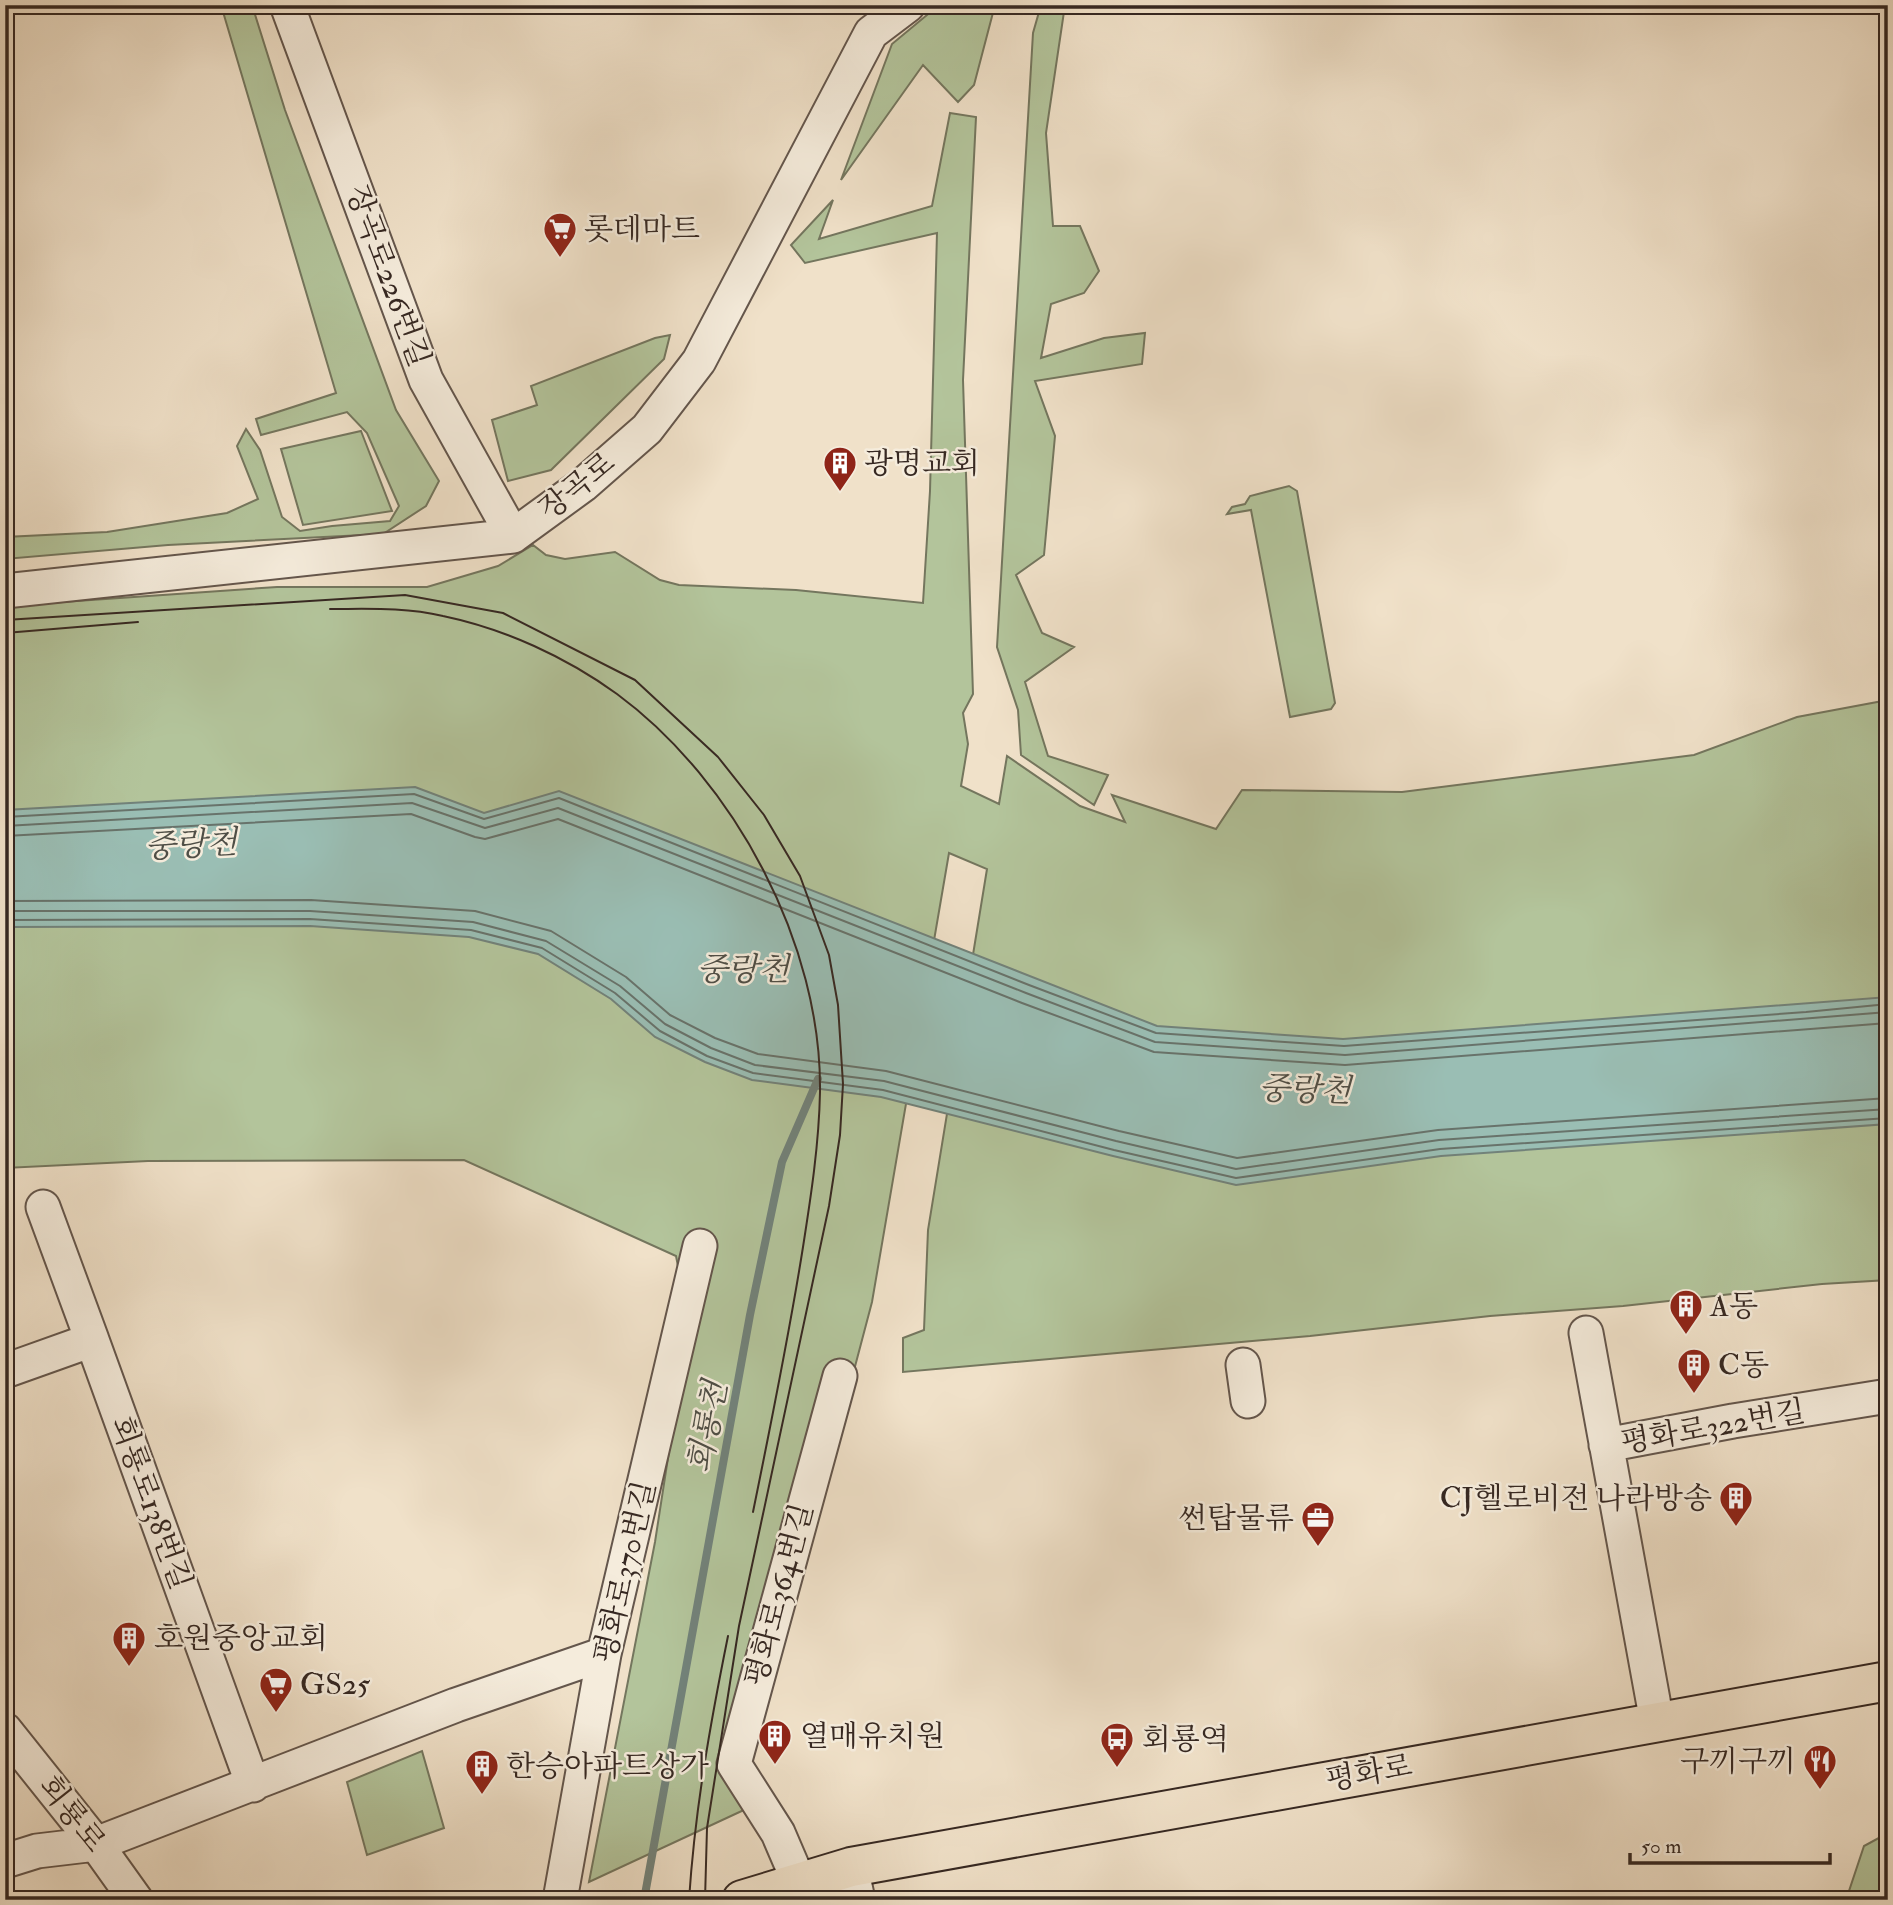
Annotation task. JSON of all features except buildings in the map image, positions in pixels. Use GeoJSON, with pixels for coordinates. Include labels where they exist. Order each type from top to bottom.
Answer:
{"type":"FeatureCollection","features":[{"type":"Feature","properties":{"kind":"main road","name":"평화로"},"geometry":{"type":"LineString","coordinates":[[748,1898],[799,1882],[855,1883],[1657,1722],[1888,1681]]}},
{"type":"Feature","properties":{"kind":"street","name":"장곡로"},"geometry":{"type":"LineString","coordinates":[[5,591],[513,536],[583,485],[647,429],[699,361],[871,33],[908,5]]}},
{"type":"Feature","properties":{"kind":"street","name":"장곡로226번길"},"geometry":{"type":"LineString","coordinates":[[291,6],[426,380],[513,536]]}},
{"type":"Feature","properties":{"kind":"street","name":"회룡로138번길"},"geometry":{"type":"LineString","coordinates":[[43,1207],[253,1785]]}},
{"type":"Feature","properties":{"kind":"street","name":"평화로370번길"},"geometry":{"type":"LineString","coordinates":[[560,1900],[604,1654],[700,1246]]}},
{"type":"Feature","properties":{"kind":"street"},"geometry":{"type":"LineString","coordinates":[[1586,1333],[1606,1445]]}},
{"type":"Feature","properties":{"kind":"street"},"geometry":{"type":"LineString","coordinates":[[5,1371],[92,1340]]}},
{"type":"Feature","properties":{"kind":"street"},"geometry":{"type":"LineString","coordinates":[[1243,1365],[1248,1401]]}},
{"type":"Feature","properties":{"kind":"street","name":"평화로364번길"},"geometry":{"type":"LineString","coordinates":[[799,1882],[778,1833],[734,1764],[840,1376]]}},
{"type":"Feature","properties":{"kind":"street","name":"평화로322번길"},"geometry":{"type":"LineString","coordinates":[[1657,1722],[1606,1445],[1888,1396]]}},
{"type":"Feature","properties":{"kind":"street"},"geometry":{"type":"LineString","coordinates":[[5,1861],[37,1851],[96,1844],[456,1704],[604,1654]]}},
{"type":"Feature","properties":{"kind":"street","name":"회룡로"},"geometry":{"type":"LineString","coordinates":[[5,1730],[96,1844],[136,1900]]}},
{"type":"Feature","properties":{"kind":"green space"},"geometry":{"type":"Polygon","coordinates":[[[221,5],[252,5],[285,110],[396,410],[439,481],[426,506],[383,534],[168,545],[5,559],[5,537],[107,532],[227,513],[258,499],[237,446],[246,429],[260,450],[282,517],[300,531],[390,521],[399,506],[367,433],[347,412],[261,435],[256,419],[336,393],[221,5]]]}},
{"type":"Feature","properties":{"kind":"green space"},"geometry":{"type":"Polygon","coordinates":[[[939,5],[995,5],[974,85],[958,102],[923,65],[841,180],[892,44],[939,5]]]}},
{"type":"Feature","properties":{"kind":"green space"},"geometry":{"type":"Polygon","coordinates":[[[1041,5],[1065,5],[1046,133],[1053,226],[1080,226],[1099,271],[1084,293],[1051,304],[1041,358],[1104,338],[1145,333],[1142,364],[1035,381],[1055,436],[1044,555],[1016,575],[1042,633],[1074,647],[1025,682],[1048,756],[1108,775],[1094,805],[1021,755],[1018,710],[997,647],[1033,33],[1041,5]]]}},
{"type":"Feature","properties":{"kind":"green space"},"geometry":{"type":"Polygon","coordinates":[[[950,113],[976,117],[963,380],[973,694],[963,713],[968,744],[961,786],[999,804],[1007,756],[1080,806],[1125,822],[1112,795],[1216,829],[1242,790],[1402,792],[1694,755],[1797,717],[1888,700],[1888,1280],[1822,1284],[1310,1336],[903,1372],[903,1338],[924,1330],[928,1230],[987,869],[949,853],[872,1302],[757,1738],[749,1774],[746,1809],[589,1882],[655,1542],[689,1322],[676,1256],[464,1160],[148,1161],[5,1168],[5,606],[277,587],[427,587],[498,566],[533,545],[546,555],[565,559],[615,552],[660,580],[679,585],[796,590],[923,603],[930,491],[937,233],[805,263],[791,245],[833,200],[819,239],[932,206],[950,113]]]}},
{"type":"Feature","properties":{"kind":"green space"},"geometry":{"type":"Polygon","coordinates":[[[670,335],[664,359],[551,470],[508,481],[492,420],[537,405],[531,386],[655,338],[670,335]]]}},
{"type":"Feature","properties":{"kind":"green space"},"geometry":{"type":"Polygon","coordinates":[[[361,431],[392,511],[303,525],[281,449],[361,431]]]}},
{"type":"Feature","properties":{"kind":"green space"},"geometry":{"type":"Polygon","coordinates":[[[1289,486],[1297,491],[1335,703],[1331,709],[1290,717],[1251,510],[1227,514],[1232,507],[1245,504],[1250,496],[1289,486]]]}},
{"type":"Feature","properties":{"kind":"green space"},"geometry":{"type":"Polygon","coordinates":[[[422,1751],[444,1828],[367,1855],[347,1782],[422,1751]]]}},
{"type":"Feature","properties":{"kind":"green space"},"geometry":{"type":"Polygon","coordinates":[[[1888,1833],[1888,1900],[1846,1900],[1864,1846],[1888,1833]]]}},
{"type":"Feature","properties":{"kind":"water","name":"중랑천"},"geometry":{"type":"Polygon","coordinates":[[[415,787],[484,813],[559,791],[1157,1026],[1343,1039],[1888,997],[1888,1124],[1441,1156],[1236,1185],[881,1097],[752,1080],[705,1062],[655,1037],[611,999],[538,954],[469,937],[310,926],[5,927],[5,810],[415,787]]]}},
{"type":"Feature","properties":{"kind":"waterway","name":"회룡천"},"geometry":{"type":"LineString","coordinates":[[644,1900],[750,1315],[782,1162],[818,1079]]}},
{"type":"Feature","properties":{"kind":"tram line"},"geometry":{"type":"LineString","coordinates":[[5,620],[405,595],[503,613],[635,680],[718,757],[764,815],[800,876],[829,955],[838,1005],[843,1084],[840,1135],[829,1206],[739,1626],[707,1828],[705,1900]]}},
{"type":"Feature","properties":{"kind":"tram line"},"geometry":{"type":"LineString","coordinates":[[330,609],[401,610],[443,616],[489,628],[534,646],[577,668],[617,694],[660,730],[699,772],[734,819],[763,870],[788,924],[806,980],[817,1036],[820,1092],[812,1189],[803,1247],[753,1512]]}},
{"type":"Feature","properties":{"kind":"tram line"},"geometry":{"type":"LineString","coordinates":[[5,633],[138,622]]}},
{"type":"Feature","properties":{"kind":"tram line"},"geometry":{"type":"LineString","coordinates":[[689,1900],[704,1767],[728,1636]]}},
{"type":"Feature","properties":{"kind":"place","name":"롯데마트"},"geometry":{"type":"Point","coordinates":[560,259]}},
{"type":"Feature","properties":{"kind":"place","name":"광명교회"},"geometry":{"type":"Point","coordinates":[840,493]}},
{"type":"Feature","properties":{"kind":"place","name":"A동"},"geometry":{"type":"Point","coordinates":[1686,1336]}},
{"type":"Feature","properties":{"kind":"place","name":"C동"},"geometry":{"type":"Point","coordinates":[1694,1395]}},
{"type":"Feature","properties":{"kind":"place","name":"CJ헬로비전 나라방송"},"geometry":{"type":"Point","coordinates":[1736,1528]}},
{"type":"Feature","properties":{"kind":"place","name":"썬탑물류"},"geometry":{"type":"Point","coordinates":[1318,1548]}},
{"type":"Feature","properties":{"kind":"place","name":"호원중앙교회"},"geometry":{"type":"Point","coordinates":[129,1668]}},
{"type":"Feature","properties":{"kind":"place","name":"GS25"},"geometry":{"type":"Point","coordinates":[276,1714]}},
{"type":"Feature","properties":{"kind":"place","name":"열매유치원"},"geometry":{"type":"Point","coordinates":[775,1766]}},
{"type":"Feature","properties":{"kind":"place","name":"회룡역"},"geometry":{"type":"Point","coordinates":[1117,1769]}},
{"type":"Feature","properties":{"kind":"place","name":"구끼구끼"},"geometry":{"type":"Point","coordinates":[1820,1791]}},
{"type":"Feature","properties":{"kind":"place","name":"한승아파트상가"},"geometry":{"type":"Point","coordinates":[482,1796]}}]}
